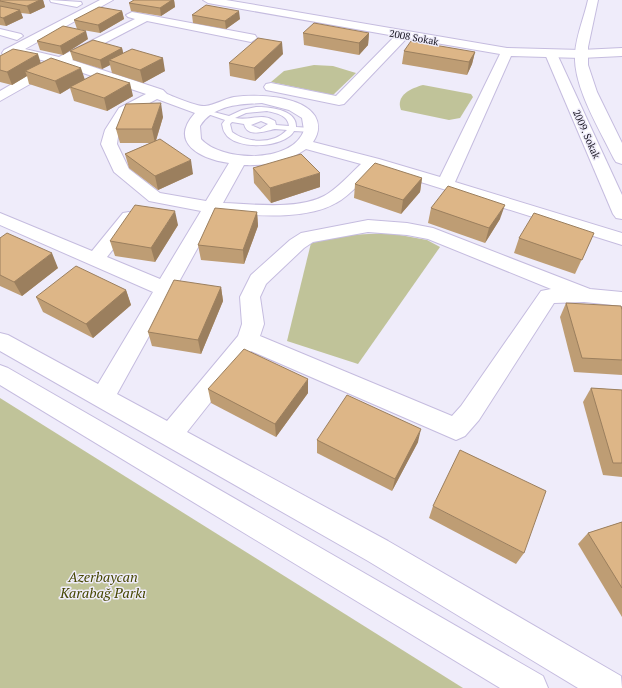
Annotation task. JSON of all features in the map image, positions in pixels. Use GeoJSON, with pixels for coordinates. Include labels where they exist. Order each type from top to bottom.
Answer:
{"type":"FeatureCollection","features":[{"type":"Feature","properties":{"kind":"street"},"geometry":{"type":"LineString","coordinates":[[55,0],[81,2]]}},
{"type":"Feature","properties":{"kind":"street"},"geometry":{"type":"LineString","coordinates":[[581,54],[593,0]]}},
{"type":"Feature","properties":{"kind":"street"},"geometry":{"type":"LineString","coordinates":[[0,44],[81,2]]}},
{"type":"Feature","properties":{"kind":"street","name":"2008 Sokak"},"geometry":{"type":"LineString","coordinates":[[207,3],[507,52],[581,54],[622,52]]}},
{"type":"Feature","properties":{"kind":"street"},"geometry":{"type":"LineString","coordinates":[[0,57],[13,50],[113,9],[145,18],[251,38]]}},
{"type":"Feature","properties":{"kind":"street"},"geometry":{"type":"LineString","coordinates":[[176,24],[188,16]]}},
{"type":"Feature","properties":{"kind":"street"},"geometry":{"type":"LineString","coordinates":[[0,97],[61,61],[145,18]]}},
{"type":"Feature","properties":{"kind":"street"},"geometry":{"type":"LineString","coordinates":[[0,32],[17,36]]}},
{"type":"Feature","properties":{"kind":"street"},"geometry":{"type":"LineString","coordinates":[[239,88],[269,87],[339,100],[403,35]]}},
{"type":"Feature","properties":{"kind":"street"},"geometry":{"type":"LineString","coordinates":[[13,50],[61,61],[159,94]]}},
{"type":"Feature","properties":{"kind":"street"},"geometry":{"type":"LineString","coordinates":[[445,185],[507,52]]}},
{"type":"Feature","properties":{"kind":"street","name":"2009. Sokak"},"geometry":{"type":"LineString","coordinates":[[551,54],[622,214]]}},
{"type":"Feature","properties":{"kind":"street","name":"2009. Sokak"},"geometry":{"type":"LineString","coordinates":[[581,54],[583,71],[587,84],[618,141],[622,159]]}},
{"type":"Feature","properties":{"kind":"street"},"geometry":{"type":"LineString","coordinates":[[210,109],[167,93],[159,94],[124,111],[112,130],[109,144],[122,172],[155,197],[210,207],[244,209],[289,209],[312,207],[342,213],[368,226],[407,229],[433,234],[588,296]]}},
{"type":"Feature","properties":{"kind":"street"},"geometry":{"type":"LineString","coordinates":[[246,100],[278,101],[302,111],[309,118],[307,137],[282,156],[268,159],[238,161],[214,155],[197,145],[192,137],[192,128],[196,120],[210,109],[246,100]]}},
{"type":"Feature","properties":{"kind":"street"},"geometry":{"type":"LineString","coordinates":[[307,137],[373,162],[622,239]]}},
{"type":"Feature","properties":{"kind":"street"},"geometry":{"type":"LineString","coordinates":[[102,399],[210,207],[238,161]]}},
{"type":"Feature","properties":{"kind":"street"},"geometry":{"type":"LineString","coordinates":[[170,436],[234,354],[248,340],[253,324],[250,297],[258,280],[277,260],[297,244],[342,213],[373,162]]}},
{"type":"Feature","properties":{"kind":"street"},"geometry":{"type":"LineString","coordinates":[[95,260],[132,214],[155,197]]}},
{"type":"Feature","properties":{"kind":"street"},"geometry":{"type":"LineString","coordinates":[[0,218],[164,289]]}},
{"type":"Feature","properties":{"kind":"street"},"geometry":{"type":"LineString","coordinates":[[248,340],[456,429],[470,413],[548,296],[588,296],[622,299]]}},
{"type":"Feature","properties":{"kind":"street"},"geometry":{"type":"LineString","coordinates":[[0,342],[378,551],[609,688]]}},
{"type":"Feature","properties":{"kind":"street"},"geometry":{"type":"LineString","coordinates":[[0,374],[532,688]]}},
{"type":"Feature","properties":{"kind":"lane"},"geometry":{"type":"LineString","coordinates":[[210,109],[230,118],[248,123],[258,118],[267,119],[272,123],[271,127]]}},
{"type":"Feature","properties":{"kind":"lane"},"geometry":{"type":"LineString","coordinates":[[248,110],[273,110],[290,119],[292,128],[288,134],[274,141],[262,143],[244,142],[234,138],[228,133],[226,127],[230,118],[248,110]]}},
{"type":"Feature","properties":{"kind":"lane"},"geometry":{"type":"LineString","coordinates":[[248,123],[248,128],[255,131],[264,130],[271,127],[292,128],[307,137]]}},
{"type":"Feature","properties":{"kind":"green space"},"geometry":{"type":"Polygon","coordinates":[[[314,65],[333,66],[356,73],[333,95],[271,82],[284,71],[314,65]]]}},
{"type":"Feature","properties":{"kind":"green space"},"geometry":{"type":"Polygon","coordinates":[[[423,85],[471,94],[473,97],[460,118],[449,120],[401,110],[400,100],[402,96],[410,90],[423,85]]]}},
{"type":"Feature","properties":{"kind":"green space"},"geometry":{"type":"Polygon","coordinates":[[[389,233],[427,240],[440,247],[358,364],[287,341],[311,243],[349,235],[389,233]]]}},
{"type":"Feature","properties":{"kind":"green space","name":"Azerbaycan Karabağ Parkı"},"geometry":{"type":"Polygon","coordinates":[[[0,398],[463,688],[0,688],[0,398]]]}},
{"type":"Feature","properties":{"kind":"building"},"geometry":{"type":"Polygon","coordinates":[[[0,0],[40,0],[27,6],[0,0]]]}},
{"type":"Feature","properties":{"kind":"building"},"geometry":{"type":"Polygon","coordinates":[[[134,0],[172,0],[160,8],[129,3],[134,0]]]}},
{"type":"Feature","properties":{"kind":"building"},"geometry":{"type":"Polygon","coordinates":[[[206,5],[239,11],[225,21],[192,15],[206,5]]]}},
{"type":"Feature","properties":{"kind":"building"},"geometry":{"type":"Polygon","coordinates":[[[0,6],[20,10],[3,18],[0,17],[0,6]]]}},
{"type":"Feature","properties":{"kind":"building"},"geometry":{"type":"Polygon","coordinates":[[[99,7],[122,11],[98,25],[74,20],[99,7]]]}},
{"type":"Feature","properties":{"kind":"building"},"geometry":{"type":"Polygon","coordinates":[[[314,23],[369,33],[359,43],[303,33],[314,23]]]}},
{"type":"Feature","properties":{"kind":"building"},"geometry":{"type":"Polygon","coordinates":[[[63,26],[86,31],[60,46],[37,41],[63,26]]]}},
{"type":"Feature","properties":{"kind":"building"},"geometry":{"type":"Polygon","coordinates":[[[258,38],[282,42],[254,68],[229,63],[258,38]]]}},
{"type":"Feature","properties":{"kind":"building"},"geometry":{"type":"Polygon","coordinates":[[[93,40],[122,48],[100,60],[70,51],[93,40]]]}},
{"type":"Feature","properties":{"kind":"building"},"geometry":{"type":"Polygon","coordinates":[[[411,41],[475,52],[469,62],[404,51],[411,41]]]}},
{"type":"Feature","properties":{"kind":"building"},"geometry":{"type":"Polygon","coordinates":[[[13,49],[38,54],[7,72],[0,70],[0,56],[13,49]]]}},
{"type":"Feature","properties":{"kind":"building"},"geometry":{"type":"Polygon","coordinates":[[[132,49],[163,58],[140,70],[109,60],[132,49]]]}},
{"type":"Feature","properties":{"kind":"building"},"geometry":{"type":"Polygon","coordinates":[[[51,58],[81,68],[55,81],[25,71],[51,58]]]}},
{"type":"Feature","properties":{"kind":"building"},"geometry":{"type":"Polygon","coordinates":[[[97,73],[130,83],[104,98],[70,87],[97,73]]]}},
{"type":"Feature","properties":{"kind":"building"},"geometry":{"type":"Polygon","coordinates":[[[161,103],[152,129],[116,129],[126,104],[161,103]]]}},
{"type":"Feature","properties":{"kind":"building"},"geometry":{"type":"Polygon","coordinates":[[[160,139],[191,160],[155,176],[125,154],[160,139]]]}},
{"type":"Feature","properties":{"kind":"building"},"geometry":{"type":"Polygon","coordinates":[[[301,154],[320,173],[270,188],[253,168],[301,154]]]}},
{"type":"Feature","properties":{"kind":"building"},"geometry":{"type":"Polygon","coordinates":[[[375,163],[422,178],[403,200],[355,184],[375,163]]]}},
{"type":"Feature","properties":{"kind":"building"},"geometry":{"type":"Polygon","coordinates":[[[448,186],[505,205],[489,228],[431,208],[448,186]]]}},
{"type":"Feature","properties":{"kind":"building"},"geometry":{"type":"Polygon","coordinates":[[[135,205],[175,211],[151,248],[110,241],[135,205]]]}},
{"type":"Feature","properties":{"kind":"building"},"geometry":{"type":"Polygon","coordinates":[[[215,208],[257,212],[243,250],[198,245],[215,208]]]}},
{"type":"Feature","properties":{"kind":"building"},"geometry":{"type":"Polygon","coordinates":[[[534,213],[594,233],[582,260],[519,238],[534,213]]]}},
{"type":"Feature","properties":{"kind":"building"},"geometry":{"type":"Polygon","coordinates":[[[7,233],[52,253],[14,282],[0,275],[0,238],[7,233]]]}},
{"type":"Feature","properties":{"kind":"building"},"geometry":{"type":"Polygon","coordinates":[[[76,266],[126,290],[86,324],[36,297],[76,266]]]}},
{"type":"Feature","properties":{"kind":"building"},"geometry":{"type":"Polygon","coordinates":[[[174,280],[221,287],[198,340],[148,332],[174,280]]]}},
{"type":"Feature","properties":{"kind":"building"},"geometry":{"type":"Polygon","coordinates":[[[566,303],[621,306],[622,360],[582,358],[566,303]]]}},
{"type":"Feature","properties":{"kind":"building"},"geometry":{"type":"Polygon","coordinates":[[[244,349],[308,379],[275,424],[208,389],[244,349]]]}},
{"type":"Feature","properties":{"kind":"building"},"geometry":{"type":"Polygon","coordinates":[[[591,388],[622,390],[622,463],[613,463],[591,388]]]}},
{"type":"Feature","properties":{"kind":"building"},"geometry":{"type":"Polygon","coordinates":[[[347,395],[421,429],[395,479],[317,440],[347,395]]]}},
{"type":"Feature","properties":{"kind":"building"},"geometry":{"type":"Polygon","coordinates":[[[460,450],[546,491],[524,553],[433,506],[460,450]]]}},
{"type":"Feature","properties":{"kind":"building"},"geometry":{"type":"Polygon","coordinates":[[[622,522],[622,588],[588,533],[622,522]]]}}]}
